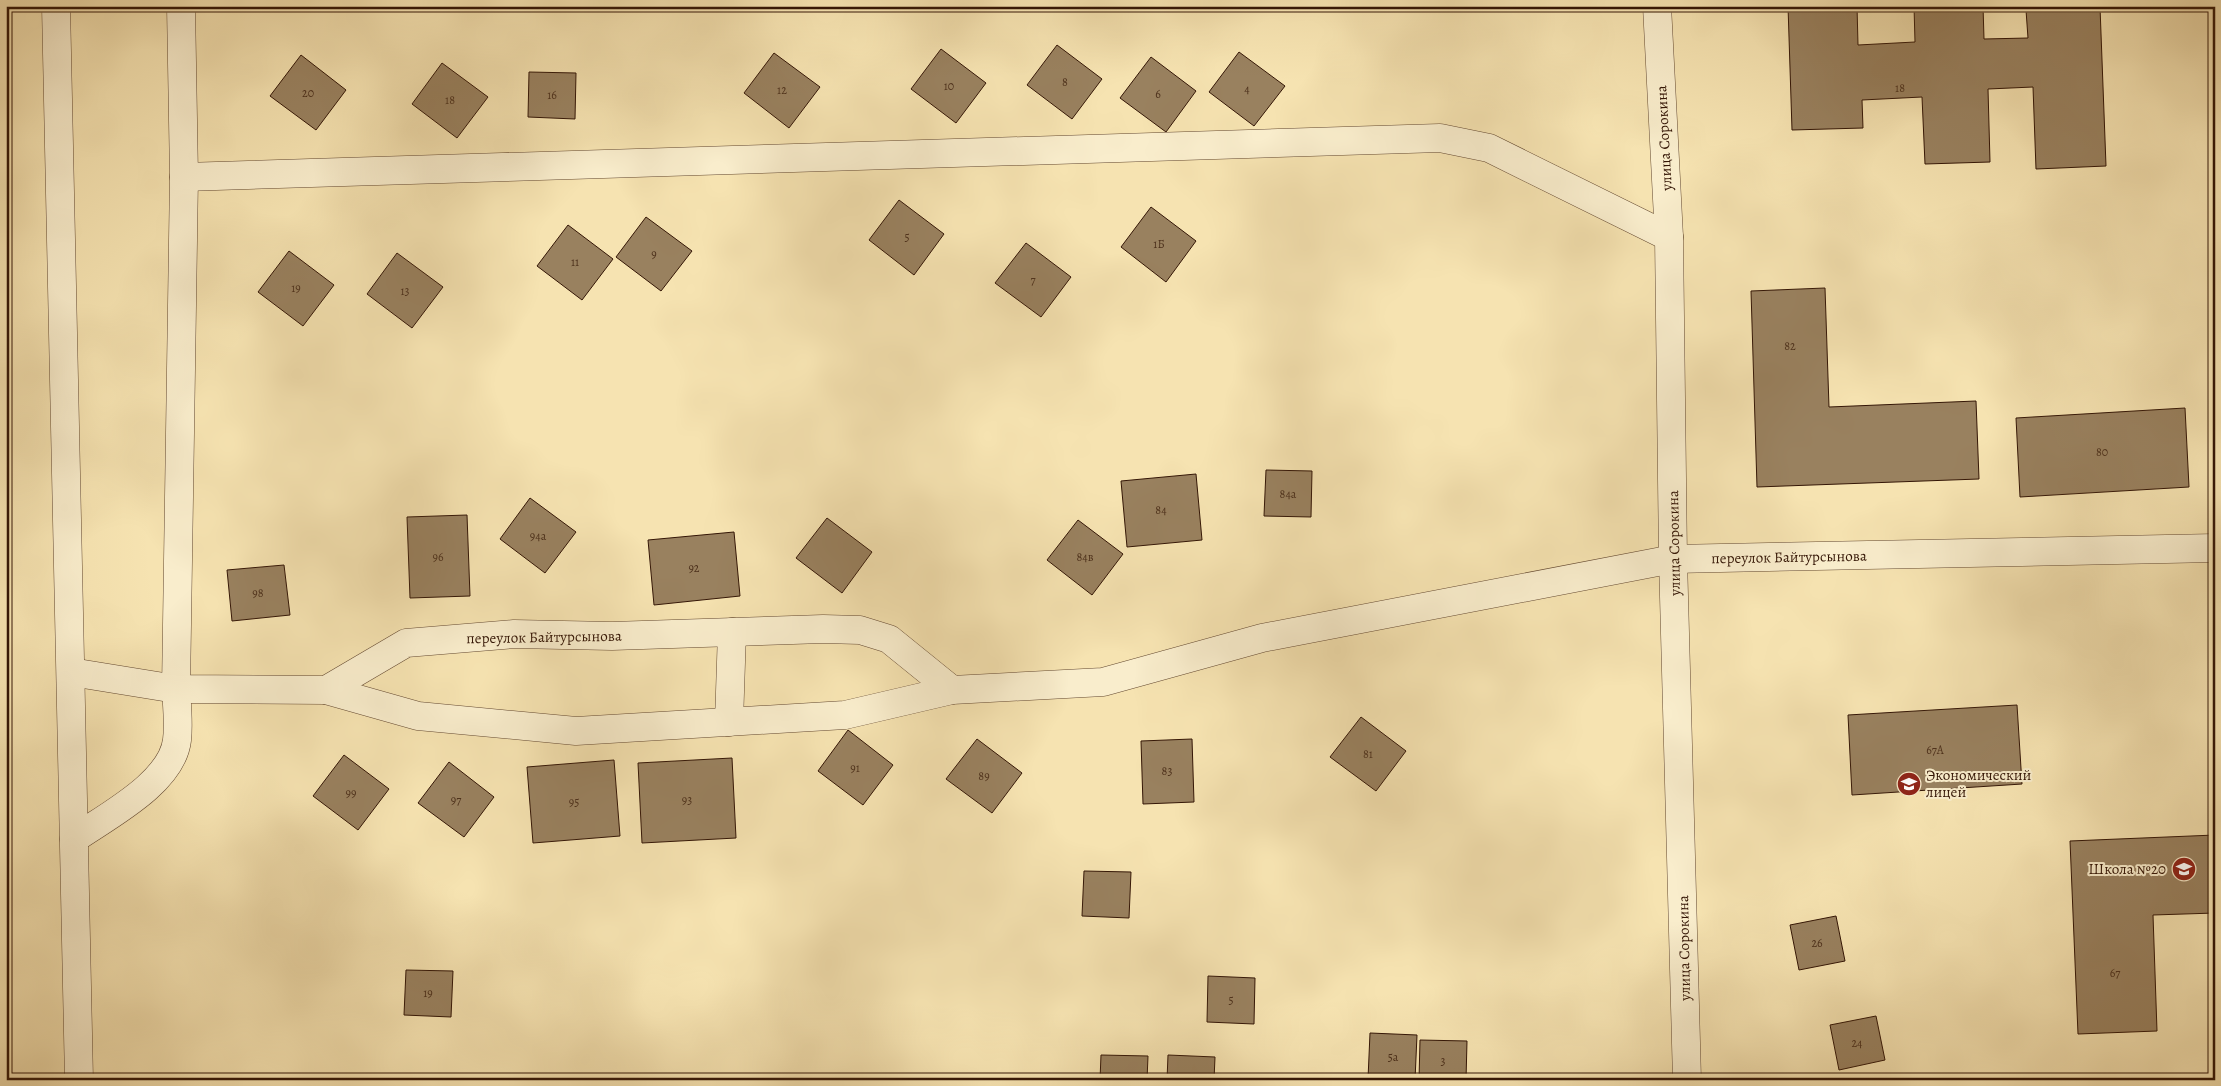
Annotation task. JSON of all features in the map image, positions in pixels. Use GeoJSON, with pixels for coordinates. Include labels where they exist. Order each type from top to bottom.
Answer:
{"type":"FeatureCollection","features":[{"type":"Feature","properties":{"kind":"street"},"geometry":{"type":"LineString","coordinates":[[56,6],[79,1080]]}},
{"type":"Feature","properties":{"kind":"street"},"geometry":{"type":"LineString","coordinates":[[74,839],[149,787],[170,764],[177,740],[176,689],[184,177],[181,6]]}},
{"type":"Feature","properties":{"kind":"street","name":"улица Сорокина"},"geometry":{"type":"LineString","coordinates":[[1657,6],[1669,237],[1674,559],[1687,1080]]}},
{"type":"Feature","properties":{"kind":"street"},"geometry":{"type":"LineString","coordinates":[[184,177],[1440,138],[1489,148],[1669,237]]}},
{"type":"Feature","properties":{"kind":"street","name":"переулок Байтурсынова"},"geometry":{"type":"LineString","coordinates":[[326,690],[418,716],[576,731],[845,715],[952,690],[1103,682],[1262,638],[1674,559],[2215,548]]}},
{"type":"Feature","properties":{"kind":"street","name":"переулок Байтурсынова"},"geometry":{"type":"LineString","coordinates":[[326,690],[406,643],[514,634],[612,636],[860,630],[889,639],[952,690]]}},
{"type":"Feature","properties":{"kind":"street"},"geometry":{"type":"LineString","coordinates":[[729,722],[732,632]]}},
{"type":"Feature","properties":{"kind":"street"},"geometry":{"type":"LineString","coordinates":[[71,672],[176,689],[326,690]]}},
{"type":"Feature","properties":{"kind":"building"},"geometry":{"type":"Polygon","coordinates":[[[1788,6],[1857,6],[1858,45],[1915,42],[1914,6],[1983,6],[1984,39],[2028,38],[2026,10],[2100,7],[2106,166],[2036,169],[2033,87],[1988,89],[1990,162],[1925,164],[1922,97],[1862,100],[1863,128],[1792,130],[1788,6]]]}},
{"type":"Feature","properties":{"kind":"building"},"geometry":{"type":"Polygon","coordinates":[[[1057,45],[1102,79],[1072,119],[1027,85],[1057,45]]]}},
{"type":"Feature","properties":{"kind":"building"},"geometry":{"type":"Polygon","coordinates":[[[941,49],[986,83],[956,123],[911,89],[941,49]]]}},
{"type":"Feature","properties":{"kind":"building"},"geometry":{"type":"Polygon","coordinates":[[[1239,52],[1285,86],[1254,126],[1209,92],[1239,52]]]}},
{"type":"Feature","properties":{"kind":"building"},"geometry":{"type":"Polygon","coordinates":[[[774,53],[820,87],[789,128],[744,93],[774,53]]]}},
{"type":"Feature","properties":{"kind":"building"},"geometry":{"type":"Polygon","coordinates":[[[301,55],[346,90],[316,130],[270,96],[301,55]]]}},
{"type":"Feature","properties":{"kind":"building"},"geometry":{"type":"Polygon","coordinates":[[[1151,57],[1196,91],[1166,132],[1120,98],[1151,57]]]}},
{"type":"Feature","properties":{"kind":"building"},"geometry":{"type":"Polygon","coordinates":[[[442,63],[488,97],[457,138],[412,104],[442,63]]]}},
{"type":"Feature","properties":{"kind":"building"},"geometry":{"type":"Polygon","coordinates":[[[529,72],[576,73],[575,119],[528,117],[529,72]]]}},
{"type":"Feature","properties":{"kind":"building"},"geometry":{"type":"Polygon","coordinates":[[[899,200],[944,234],[914,275],[869,240],[899,200]]]}},
{"type":"Feature","properties":{"kind":"building"},"geometry":{"type":"Polygon","coordinates":[[[1151,207],[1196,241],[1166,282],[1121,247],[1151,207]]]}},
{"type":"Feature","properties":{"kind":"building"},"geometry":{"type":"Polygon","coordinates":[[[646,217],[692,251],[661,291],[616,257],[646,217]]]}},
{"type":"Feature","properties":{"kind":"building"},"geometry":{"type":"Polygon","coordinates":[[[568,225],[613,259],[582,300],[537,266],[568,225]]]}},
{"type":"Feature","properties":{"kind":"building"},"geometry":{"type":"Polygon","coordinates":[[[1026,243],[1071,277],[1041,317],[995,283],[1026,243]]]}},
{"type":"Feature","properties":{"kind":"building"},"geometry":{"type":"Polygon","coordinates":[[[289,251],[334,285],[303,326],[258,292],[289,251]]]}},
{"type":"Feature","properties":{"kind":"building"},"geometry":{"type":"Polygon","coordinates":[[[397,253],[443,287],[412,328],[367,294],[397,253]]]}},
{"type":"Feature","properties":{"kind":"building"},"geometry":{"type":"Polygon","coordinates":[[[1825,288],[1829,407],[1976,401],[1979,479],[1757,487],[1751,291],[1825,288]]]}},
{"type":"Feature","properties":{"kind":"building"},"geometry":{"type":"Polygon","coordinates":[[[2185,408],[2189,487],[2020,497],[2016,418],[2185,408]]]}},
{"type":"Feature","properties":{"kind":"building"},"geometry":{"type":"Polygon","coordinates":[[[1266,470],[1312,471],[1311,517],[1264,516],[1266,470]]]}},
{"type":"Feature","properties":{"kind":"building"},"geometry":{"type":"Polygon","coordinates":[[[1196,474],[1202,540],[1127,547],[1121,481],[1196,474]]]}},
{"type":"Feature","properties":{"kind":"building"},"geometry":{"type":"Polygon","coordinates":[[[530,498],[576,532],[545,573],[500,539],[530,498]]]}},
{"type":"Feature","properties":{"kind":"building"},"geometry":{"type":"Polygon","coordinates":[[[467,515],[470,596],[410,598],[407,517],[467,515]]]}},
{"type":"Feature","properties":{"kind":"building"},"geometry":{"type":"Polygon","coordinates":[[[827,518],[872,552],[842,593],[796,558],[827,518]]]}},
{"type":"Feature","properties":{"kind":"building"},"geometry":{"type":"Polygon","coordinates":[[[1078,520],[1123,554],[1092,595],[1047,560],[1078,520]]]}},
{"type":"Feature","properties":{"kind":"building"},"geometry":{"type":"Polygon","coordinates":[[[734,532],[740,596],[654,605],[648,540],[734,532]]]}},
{"type":"Feature","properties":{"kind":"building"},"geometry":{"type":"Polygon","coordinates":[[[284,565],[290,615],[232,621],[227,570],[284,565]]]}},
{"type":"Feature","properties":{"kind":"building","name":"Экономический лицей"},"geometry":{"type":"Polygon","coordinates":[[[2017,705],[2022,784],[1852,795],[1848,715],[2017,705]]]}},
{"type":"Feature","properties":{"kind":"building"},"geometry":{"type":"Polygon","coordinates":[[[1361,717],[1406,751],[1376,791],[1330,757],[1361,717]]]}},
{"type":"Feature","properties":{"kind":"building"},"geometry":{"type":"Polygon","coordinates":[[[848,730],[893,765],[863,805],[818,771],[848,730]]]}},
{"type":"Feature","properties":{"kind":"building"},"geometry":{"type":"Polygon","coordinates":[[[977,739],[1022,773],[992,813],[946,779],[977,739]]]}},
{"type":"Feature","properties":{"kind":"building"},"geometry":{"type":"Polygon","coordinates":[[[1192,739],[1194,802],[1143,804],[1141,741],[1192,739]]]}},
{"type":"Feature","properties":{"kind":"building"},"geometry":{"type":"Polygon","coordinates":[[[344,755],[389,789],[358,830],[313,796],[344,755]]]}},
{"type":"Feature","properties":{"kind":"building"},"geometry":{"type":"Polygon","coordinates":[[[732,758],[736,838],[642,843],[638,763],[732,758]]]}},
{"type":"Feature","properties":{"kind":"building"},"geometry":{"type":"Polygon","coordinates":[[[614,760],[620,836],[533,843],[527,767],[614,760]]]}},
{"type":"Feature","properties":{"kind":"building"},"geometry":{"type":"Polygon","coordinates":[[[449,762],[494,797],[464,837],[418,803],[449,762]]]}},
{"type":"Feature","properties":{"kind":"building"},"geometry":{"type":"Polygon","coordinates":[[[2215,835],[2215,913],[2153,915],[2157,1031],[2078,1034],[2070,841],[2215,835]]]}},
{"type":"Feature","properties":{"kind":"building"},"geometry":{"type":"Polygon","coordinates":[[[1084,871],[1131,872],[1129,918],[1082,916],[1084,871]]]}},
{"type":"Feature","properties":{"kind":"building"},"geometry":{"type":"Polygon","coordinates":[[[1836,916],[1845,961],[1799,970],[1790,925],[1836,916]]]}},
{"type":"Feature","properties":{"kind":"building"},"geometry":{"type":"Polygon","coordinates":[[[406,970],[453,971],[451,1017],[404,1015],[406,970]]]}},
{"type":"Feature","properties":{"kind":"building"},"geometry":{"type":"Polygon","coordinates":[[[1208,976],[1255,978],[1254,1024],[1207,1022],[1208,976]]]}},
{"type":"Feature","properties":{"kind":"building"},"geometry":{"type":"Polygon","coordinates":[[[1876,1016],[1885,1060],[1839,1070],[1830,1025],[1876,1016]]]}},
{"type":"Feature","properties":{"kind":"building"},"geometry":{"type":"Polygon","coordinates":[[[1370,1033],[1417,1035],[1415,1080],[1368,1079],[1370,1033]]]}},
{"type":"Feature","properties":{"kind":"building"},"geometry":{"type":"Polygon","coordinates":[[[1420,1040],[1467,1041],[1466,1080],[1419,1080],[1420,1040]]]}},
{"type":"Feature","properties":{"kind":"building"},"geometry":{"type":"Polygon","coordinates":[[[1101,1055],[1148,1056],[1147,1080],[1100,1080],[1101,1055]]]}},
{"type":"Feature","properties":{"kind":"building"},"geometry":{"type":"Polygon","coordinates":[[[1168,1055],[1215,1057],[1214,1080],[1167,1080],[1168,1055]]]}},
{"type":"Feature","properties":{"kind":"place","name":"Экономический лицей"},"geometry":{"type":"Point","coordinates":[1909,784]}},
{"type":"Feature","properties":{"kind":"place","name":"Школа №20"},"geometry":{"type":"Point","coordinates":[2184,869]}}]}
